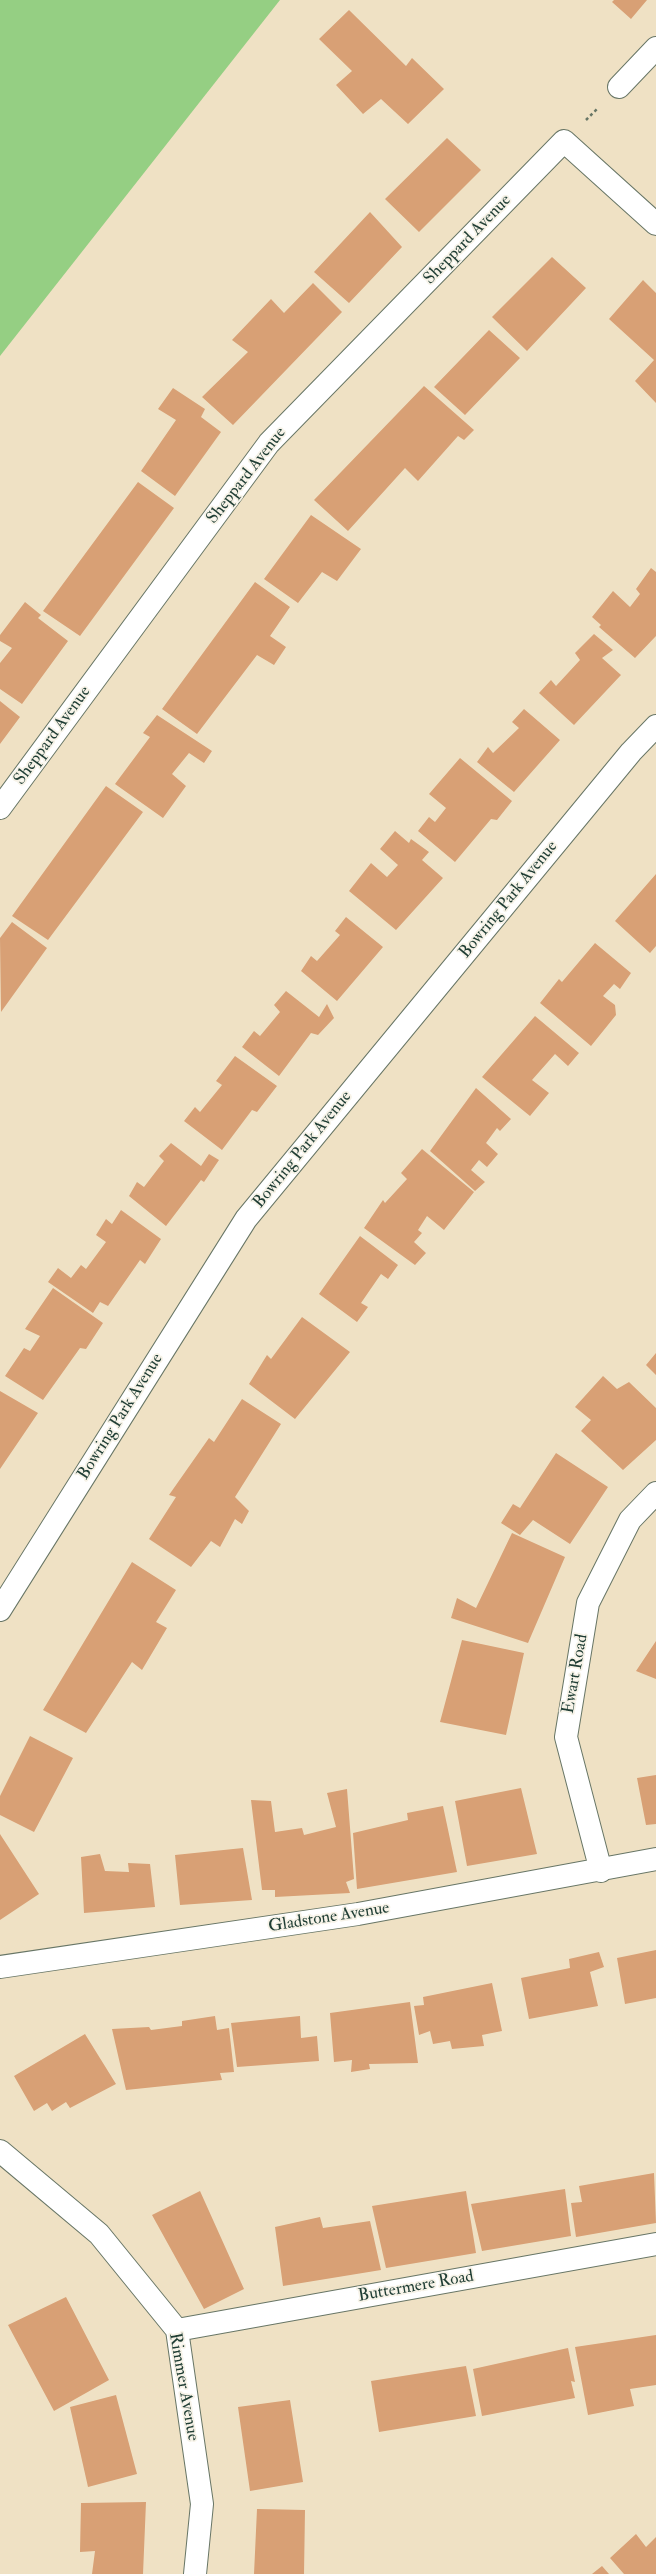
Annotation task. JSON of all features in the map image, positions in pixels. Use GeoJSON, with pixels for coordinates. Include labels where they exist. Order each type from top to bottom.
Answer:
{"type":"FeatureCollection","features":[{"type":"Feature","properties":{"kind":"street"},"geometry":{"type":"LineString","coordinates":[[619,87],[656,48]]}},
{"type":"Feature","properties":{"kind":"street"},"geometry":{"type":"LineString","coordinates":[[564,141],[656,224]]}},
{"type":"Feature","properties":{"kind":"street","name":"Sheppard Avenue"},"geometry":{"type":"LineString","coordinates":[[0,808],[269,443],[564,141]]}},
{"type":"Feature","properties":{"kind":"street","name":"Bowring Park Avenue"},"geometry":{"type":"LineString","coordinates":[[0,1610],[246,1219],[631,752],[656,726]]}},
{"type":"Feature","properties":{"kind":"street","name":"Ewart Road"},"geometry":{"type":"LineString","coordinates":[[601,1871],[566,1737],[588,1603],[630,1520],[656,1493]]}},
{"type":"Feature","properties":{"kind":"street","name":"Gladstone Avenue"},"geometry":{"type":"LineString","coordinates":[[0,1967],[358,1914],[656,1860]]}},
{"type":"Feature","properties":{"kind":"street","name":"Rimmer Avenue"},"geometry":{"type":"LineString","coordinates":[[0,2151],[99,2234],[176,2330],[202,2504],[195,2574]]}},
{"type":"Feature","properties":{"kind":"street","name":"Buttermere Road"},"geometry":{"type":"LineString","coordinates":[[176,2330],[656,2244]]}},
{"type":"Feature","properties":{"kind":"path"},"geometry":{"type":"LineString","coordinates":[[564,141],[619,87]]}},
{"type":"Feature","properties":{"kind":"green space"},"geometry":{"type":"Polygon","coordinates":[[[0,0],[280,0],[0,356],[0,0]]]}},
{"type":"Feature","properties":{"kind":"building"},"geometry":{"type":"Polygon","coordinates":[[[614,0],[647,0],[631,19],[612,2],[614,0]]]}},
{"type":"Feature","properties":{"kind":"building"},"geometry":{"type":"Polygon","coordinates":[[[349,10],[406,66],[412,58],[444,89],[408,124],[381,99],[363,114],[336,85],[352,71],[319,39],[349,10]]]}},
{"type":"Feature","properties":{"kind":"building"},"geometry":{"type":"Polygon","coordinates":[[[447,138],[481,170],[419,232],[385,199],[447,138]]]}},
{"type":"Feature","properties":{"kind":"building"},"geometry":{"type":"Polygon","coordinates":[[[370,212],[402,247],[349,303],[314,272],[370,212]]]}},
{"type":"Feature","properties":{"kind":"building"},"geometry":{"type":"Polygon","coordinates":[[[552,257],[586,288],[527,351],[492,317],[552,257]]]}},
{"type":"Feature","properties":{"kind":"building"},"geometry":{"type":"Polygon","coordinates":[[[643,280],[656,293],[656,403],[635,381],[654,360],[609,319],[643,280]]]}},
{"type":"Feature","properties":{"kind":"building"},"geometry":{"type":"Polygon","coordinates":[[[313,283],[342,312],[233,425],[202,397],[248,352],[232,340],[271,299],[284,313],[313,283]]]}},
{"type":"Feature","properties":{"kind":"building"},"geometry":{"type":"Polygon","coordinates":[[[489,330],[520,358],[465,415],[434,387],[489,330]]]}},
{"type":"Feature","properties":{"kind":"building"},"geometry":{"type":"Polygon","coordinates":[[[424,386],[474,430],[464,440],[458,436],[418,481],[405,468],[348,531],[314,500],[424,386]]]}},
{"type":"Feature","properties":{"kind":"building"},"geometry":{"type":"Polygon","coordinates":[[[173,388],[205,409],[201,417],[221,432],[175,496],[141,471],[176,420],[158,409],[173,388]]]}},
{"type":"Feature","properties":{"kind":"building"},"geometry":{"type":"Polygon","coordinates":[[[138,482],[174,508],[80,636],[43,611],[138,482]]]}},
{"type":"Feature","properties":{"kind":"building"},"geometry":{"type":"Polygon","coordinates":[[[311,515],[361,549],[337,581],[322,572],[298,603],[264,579],[311,515]]]}},
{"type":"Feature","properties":{"kind":"building"},"geometry":{"type":"Polygon","coordinates":[[[651,568],[656,572],[656,636],[635,658],[599,627],[601,625],[592,617],[613,591],[630,607],[640,594],[636,589],[651,568]]]}},
{"type":"Feature","properties":{"kind":"building"},"geometry":{"type":"Polygon","coordinates":[[[255,582],[290,607],[270,636],[286,647],[274,665],[257,655],[197,734],[162,709],[255,582]]]}},
{"type":"Feature","properties":{"kind":"building"},"geometry":{"type":"Polygon","coordinates":[[[25,602],[41,615],[38,618],[68,641],[22,704],[0,689],[0,663],[12,648],[0,641],[0,635],[25,602]]]}},
{"type":"Feature","properties":{"kind":"building"},"geometry":{"type":"Polygon","coordinates":[[[594,634],[613,650],[602,658],[621,675],[574,725],[539,693],[551,680],[556,686],[580,660],[575,653],[594,634]]]}},
{"type":"Feature","properties":{"kind":"building"},"geometry":{"type":"Polygon","coordinates":[[[0,701],[20,717],[0,744],[0,701]]]}},
{"type":"Feature","properties":{"kind":"building"},"geometry":{"type":"Polygon","coordinates":[[[524,709],[560,740],[514,792],[477,762],[488,747],[493,753],[519,728],[512,722],[524,709]]]}},
{"type":"Feature","properties":{"kind":"building"},"geometry":{"type":"Polygon","coordinates":[[[157,715],[212,751],[204,763],[189,753],[172,774],[186,786],[163,818],[115,784],[150,737],[143,733],[157,715]]]}},
{"type":"Feature","properties":{"kind":"building"},"geometry":{"type":"Polygon","coordinates":[[[460,758],[512,801],[497,820],[491,819],[455,862],[418,831],[429,817],[435,822],[446,808],[429,794],[460,758]]]}},
{"type":"Feature","properties":{"kind":"building"},"geometry":{"type":"Polygon","coordinates":[[[106,786],[143,812],[48,940],[12,916],[106,786]]]}},
{"type":"Feature","properties":{"kind":"building"},"geometry":{"type":"Polygon","coordinates":[[[395,831],[409,843],[411,839],[429,852],[422,860],[443,878],[396,930],[349,891],[371,863],[387,877],[398,865],[380,849],[395,831]]]}},
{"type":"Feature","properties":{"kind":"building"},"geometry":{"type":"Polygon","coordinates":[[[656,874],[656,946],[650,953],[615,921],[656,874]]]}},
{"type":"Feature","properties":{"kind":"building"},"geometry":{"type":"Polygon","coordinates":[[[346,917],[383,947],[337,1001],[301,971],[311,956],[317,961],[340,935],[335,931],[346,917]]]}},
{"type":"Feature","properties":{"kind":"building"},"geometry":{"type":"Polygon","coordinates":[[[12,922],[47,948],[1,1012],[0,938],[12,922]]]}},
{"type":"Feature","properties":{"kind":"building"},"geometry":{"type":"Polygon","coordinates":[[[595,943],[631,973],[620,989],[614,984],[603,996],[615,1005],[616,1015],[591,1046],[540,1003],[559,979],[562,982],[595,943]]]}},
{"type":"Feature","properties":{"kind":"building"},"geometry":{"type":"Polygon","coordinates":[[[286,991],[319,1017],[327,1004],[334,1018],[318,1035],[311,1033],[279,1076],[242,1047],[254,1031],[260,1036],[280,1012],[274,1005],[286,991]]]}},
{"type":"Feature","properties":{"kind":"building"},"geometry":{"type":"Polygon","coordinates":[[[535,1016],[579,1053],[568,1066],[555,1054],[532,1080],[549,1093],[530,1116],[482,1077],[535,1016]]]}},
{"type":"Feature","properties":{"kind":"building"},"geometry":{"type":"Polygon","coordinates":[[[235,1056],[277,1086],[257,1112],[252,1110],[222,1150],[184,1121],[195,1107],[200,1112],[222,1085],[216,1081],[235,1056]]]}},
{"type":"Feature","properties":{"kind":"building"},"geometry":{"type":"Polygon","coordinates":[[[476,1088],[511,1119],[500,1131],[497,1128],[486,1143],[498,1154],[487,1167],[479,1160],[471,1170],[485,1182],[475,1191],[430,1151],[476,1088]]]}},
{"type":"Feature","properties":{"kind":"building"},"geometry":{"type":"Polygon","coordinates":[[[171,1143],[201,1166],[209,1154],[219,1160],[204,1182],[201,1180],[166,1226],[129,1196],[137,1182],[144,1187],[164,1161],[159,1156],[171,1143]]]}},
{"type":"Feature","properties":{"kind":"building"},"geometry":{"type":"Polygon","coordinates":[[[422,1149],[474,1192],[444,1230],[427,1216],[418,1230],[422,1233],[414,1242],[426,1253],[415,1265],[364,1228],[383,1200],[385,1203],[407,1179],[401,1173],[422,1149]]]}},
{"type":"Feature","properties":{"kind":"building"},"geometry":{"type":"Polygon","coordinates":[[[121,1210],[161,1239],[145,1264],[140,1260],[108,1306],[100,1302],[93,1313],[48,1282],[58,1268],[71,1278],[81,1265],[86,1269],[106,1242],[96,1235],[106,1219],[112,1224],[121,1210]]]}},
{"type":"Feature","properties":{"kind":"building"},"geometry":{"type":"Polygon","coordinates":[[[360,1236],[398,1265],[388,1279],[381,1274],[361,1303],[368,1307],[357,1322],[319,1294],[360,1236]]]}},
{"type":"Feature","properties":{"kind":"building"},"geometry":{"type":"Polygon","coordinates":[[[53,1288],[103,1323],[86,1349],[80,1348],[43,1400],[5,1376],[24,1348],[30,1351],[40,1336],[25,1329],[53,1288]]]}},
{"type":"Feature","properties":{"kind":"building"},"geometry":{"type":"Polygon","coordinates":[[[302,1317],[350,1352],[295,1419],[249,1384],[267,1355],[271,1359],[302,1317]]]}},
{"type":"Feature","properties":{"kind":"building"},"geometry":{"type":"Polygon","coordinates":[[[656,1353],[656,1375],[646,1365],[656,1353]]]}},
{"type":"Feature","properties":{"kind":"building"},"geometry":{"type":"Polygon","coordinates":[[[603,1376],[617,1389],[629,1382],[656,1408],[656,1440],[623,1470],[581,1431],[591,1420],[575,1407],[603,1376]]]}},
{"type":"Feature","properties":{"kind":"building"},"geometry":{"type":"Polygon","coordinates":[[[0,1391],[38,1413],[0,1469],[0,1391]]]}},
{"type":"Feature","properties":{"kind":"building"},"geometry":{"type":"Polygon","coordinates":[[[242,1399],[281,1424],[235,1497],[249,1511],[242,1524],[235,1519],[220,1547],[211,1541],[191,1567],[149,1539],[176,1497],[169,1495],[209,1438],[214,1442],[242,1399]]]}},
{"type":"Feature","properties":{"kind":"building"},"geometry":{"type":"Polygon","coordinates":[[[556,1453],[608,1487],[570,1544],[533,1520],[520,1535],[501,1523],[513,1504],[520,1508],[556,1453]]]}},
{"type":"Feature","properties":{"kind":"building"},"geometry":{"type":"Polygon","coordinates":[[[512,1533],[565,1557],[528,1643],[451,1618],[457,1598],[476,1608],[512,1533]]]}},
{"type":"Feature","properties":{"kind":"building"},"geometry":{"type":"Polygon","coordinates":[[[132,1562],[176,1590],[156,1622],[167,1628],[142,1670],[132,1662],[86,1733],[43,1710],[132,1562]]]}},
{"type":"Feature","properties":{"kind":"building"},"geometry":{"type":"Polygon","coordinates":[[[462,1640],[524,1653],[506,1735],[440,1722],[462,1640]]]}},
{"type":"Feature","properties":{"kind":"building"},"geometry":{"type":"Polygon","coordinates":[[[656,1641],[656,1679],[636,1671],[656,1641]]]}},
{"type":"Feature","properties":{"kind":"building"},"geometry":{"type":"Polygon","coordinates":[[[30,1736],[73,1758],[34,1832],[0,1815],[0,1796],[30,1736]]]}},
{"type":"Feature","properties":{"kind":"building"},"geometry":{"type":"Polygon","coordinates":[[[656,1775],[656,1824],[646,1825],[637,1778],[656,1775]]]}},
{"type":"Feature","properties":{"kind":"building"},"geometry":{"type":"Polygon","coordinates":[[[521,1788],[537,1854],[467,1866],[455,1801],[521,1788]]]}},
{"type":"Feature","properties":{"kind":"building"},"geometry":{"type":"Polygon","coordinates":[[[347,1789],[354,1879],[346,1882],[350,1893],[275,1897],[275,1890],[262,1890],[251,1800],[271,1801],[275,1832],[302,1828],[304,1835],[336,1827],[327,1793],[347,1789]]]}},
{"type":"Feature","properties":{"kind":"building"},"geometry":{"type":"Polygon","coordinates":[[[443,1806],[457,1872],[357,1889],[353,1833],[408,1820],[407,1813],[443,1806]]]}},
{"type":"Feature","properties":{"kind":"building"},"geometry":{"type":"Polygon","coordinates":[[[0,1834],[39,1894],[0,1920],[0,1834]]]}},
{"type":"Feature","properties":{"kind":"building"},"geometry":{"type":"Polygon","coordinates":[[[243,1848],[252,1900],[180,1905],[175,1855],[243,1848]]]}},
{"type":"Feature","properties":{"kind":"building"},"geometry":{"type":"Polygon","coordinates":[[[100,1854],[105,1871],[129,1872],[128,1863],[150,1864],[155,1907],[84,1913],[81,1857],[100,1854]]]}},
{"type":"Feature","properties":{"kind":"building"},"geometry":{"type":"Polygon","coordinates":[[[656,1950],[656,1998],[625,2004],[617,1958],[656,1950]]]}},
{"type":"Feature","properties":{"kind":"building"},"geometry":{"type":"Polygon","coordinates":[[[599,1952],[604,1967],[590,1972],[598,2006],[529,2019],[521,1978],[570,1968],[569,1959],[599,1952]]]}},
{"type":"Feature","properties":{"kind":"building"},"geometry":{"type":"Polygon","coordinates":[[[492,1983],[502,2031],[482,2035],[484,2046],[452,2049],[450,2041],[433,2044],[430,2031],[419,2035],[414,2006],[424,2005],[423,1997],[492,1983]]]}},
{"type":"Feature","properties":{"kind":"building"},"geometry":{"type":"Polygon","coordinates":[[[410,2002],[418,2063],[369,2064],[370,2069],[351,2072],[352,2060],[334,2062],[330,2013],[410,2002]]]}},
{"type":"Feature","properties":{"kind":"building"},"geometry":{"type":"Polygon","coordinates":[[[215,2016],[217,2030],[229,2028],[234,2072],[220,2073],[222,2080],[126,2090],[112,2029],[149,2027],[151,2030],[182,2026],[182,2021],[215,2016]]]}},
{"type":"Feature","properties":{"kind":"building"},"geometry":{"type":"Polygon","coordinates":[[[300,2016],[301,2038],[317,2036],[319,2061],[237,2067],[231,2023],[300,2016]]]}},
{"type":"Feature","properties":{"kind":"building"},"geometry":{"type":"Polygon","coordinates":[[[85,2034],[116,2084],[70,2108],[66,2102],[52,2111],[47,2103],[34,2111],[14,2076],[85,2034]]]}},
{"type":"Feature","properties":{"kind":"building"},"geometry":{"type":"Polygon","coordinates":[[[654,2173],[656,2223],[576,2237],[571,2203],[582,2202],[579,2186],[654,2173]]]}},
{"type":"Feature","properties":{"kind":"building"},"geometry":{"type":"Polygon","coordinates":[[[565,2189],[571,2236],[482,2251],[471,2204],[565,2189]]]}},
{"type":"Feature","properties":{"kind":"building"},"geometry":{"type":"Polygon","coordinates":[[[200,2191],[244,2289],[204,2309],[152,2215],[200,2191]]]}},
{"type":"Feature","properties":{"kind":"building"},"geometry":{"type":"Polygon","coordinates":[[[466,2191],[476,2253],[386,2268],[372,2206],[466,2191]]]}},
{"type":"Feature","properties":{"kind":"building"},"geometry":{"type":"Polygon","coordinates":[[[320,2217],[323,2228],[370,2221],[381,2270],[283,2286],[275,2227],[320,2217]]]}},
{"type":"Feature","properties":{"kind":"building"},"geometry":{"type":"Polygon","coordinates":[[[66,2297],[109,2380],[54,2411],[8,2325],[66,2297]]]}},
{"type":"Feature","properties":{"kind":"building"},"geometry":{"type":"Polygon","coordinates":[[[656,2335],[656,2385],[630,2389],[634,2406],[588,2415],[575,2347],[656,2335]]]}},
{"type":"Feature","properties":{"kind":"building"},"geometry":{"type":"Polygon","coordinates":[[[568,2348],[575,2382],[571,2381],[575,2398],[482,2416],[473,2369],[568,2348]]]}},
{"type":"Feature","properties":{"kind":"building"},"geometry":{"type":"Polygon","coordinates":[[[466,2366],[476,2416],[379,2432],[371,2381],[466,2366]]]}},
{"type":"Feature","properties":{"kind":"building"},"geometry":{"type":"Polygon","coordinates":[[[116,2395],[137,2474],[88,2487],[70,2407],[116,2395]]]}},
{"type":"Feature","properties":{"kind":"building"},"geometry":{"type":"Polygon","coordinates":[[[290,2400],[303,2482],[250,2491],[238,2407],[290,2400]]]}},
{"type":"Feature","properties":{"kind":"building"},"geometry":{"type":"Polygon","coordinates":[[[146,2502],[143,2574],[92,2574],[95,2551],[80,2552],[81,2503],[146,2502]]]}},
{"type":"Feature","properties":{"kind":"building"},"geometry":{"type":"Polygon","coordinates":[[[257,2509],[305,2510],[304,2574],[254,2574],[257,2509]]]}},
{"type":"Feature","properties":{"kind":"building"},"geometry":{"type":"Polygon","coordinates":[[[636,2534],[646,2547],[656,2537],[656,2574],[624,2574],[610,2558],[636,2534]]]}},
{"type":"Feature","properties":{"kind":"building"},"geometry":{"type":"Polygon","coordinates":[[[602,2566],[609,2574],[592,2574],[602,2566]]]}}]}
